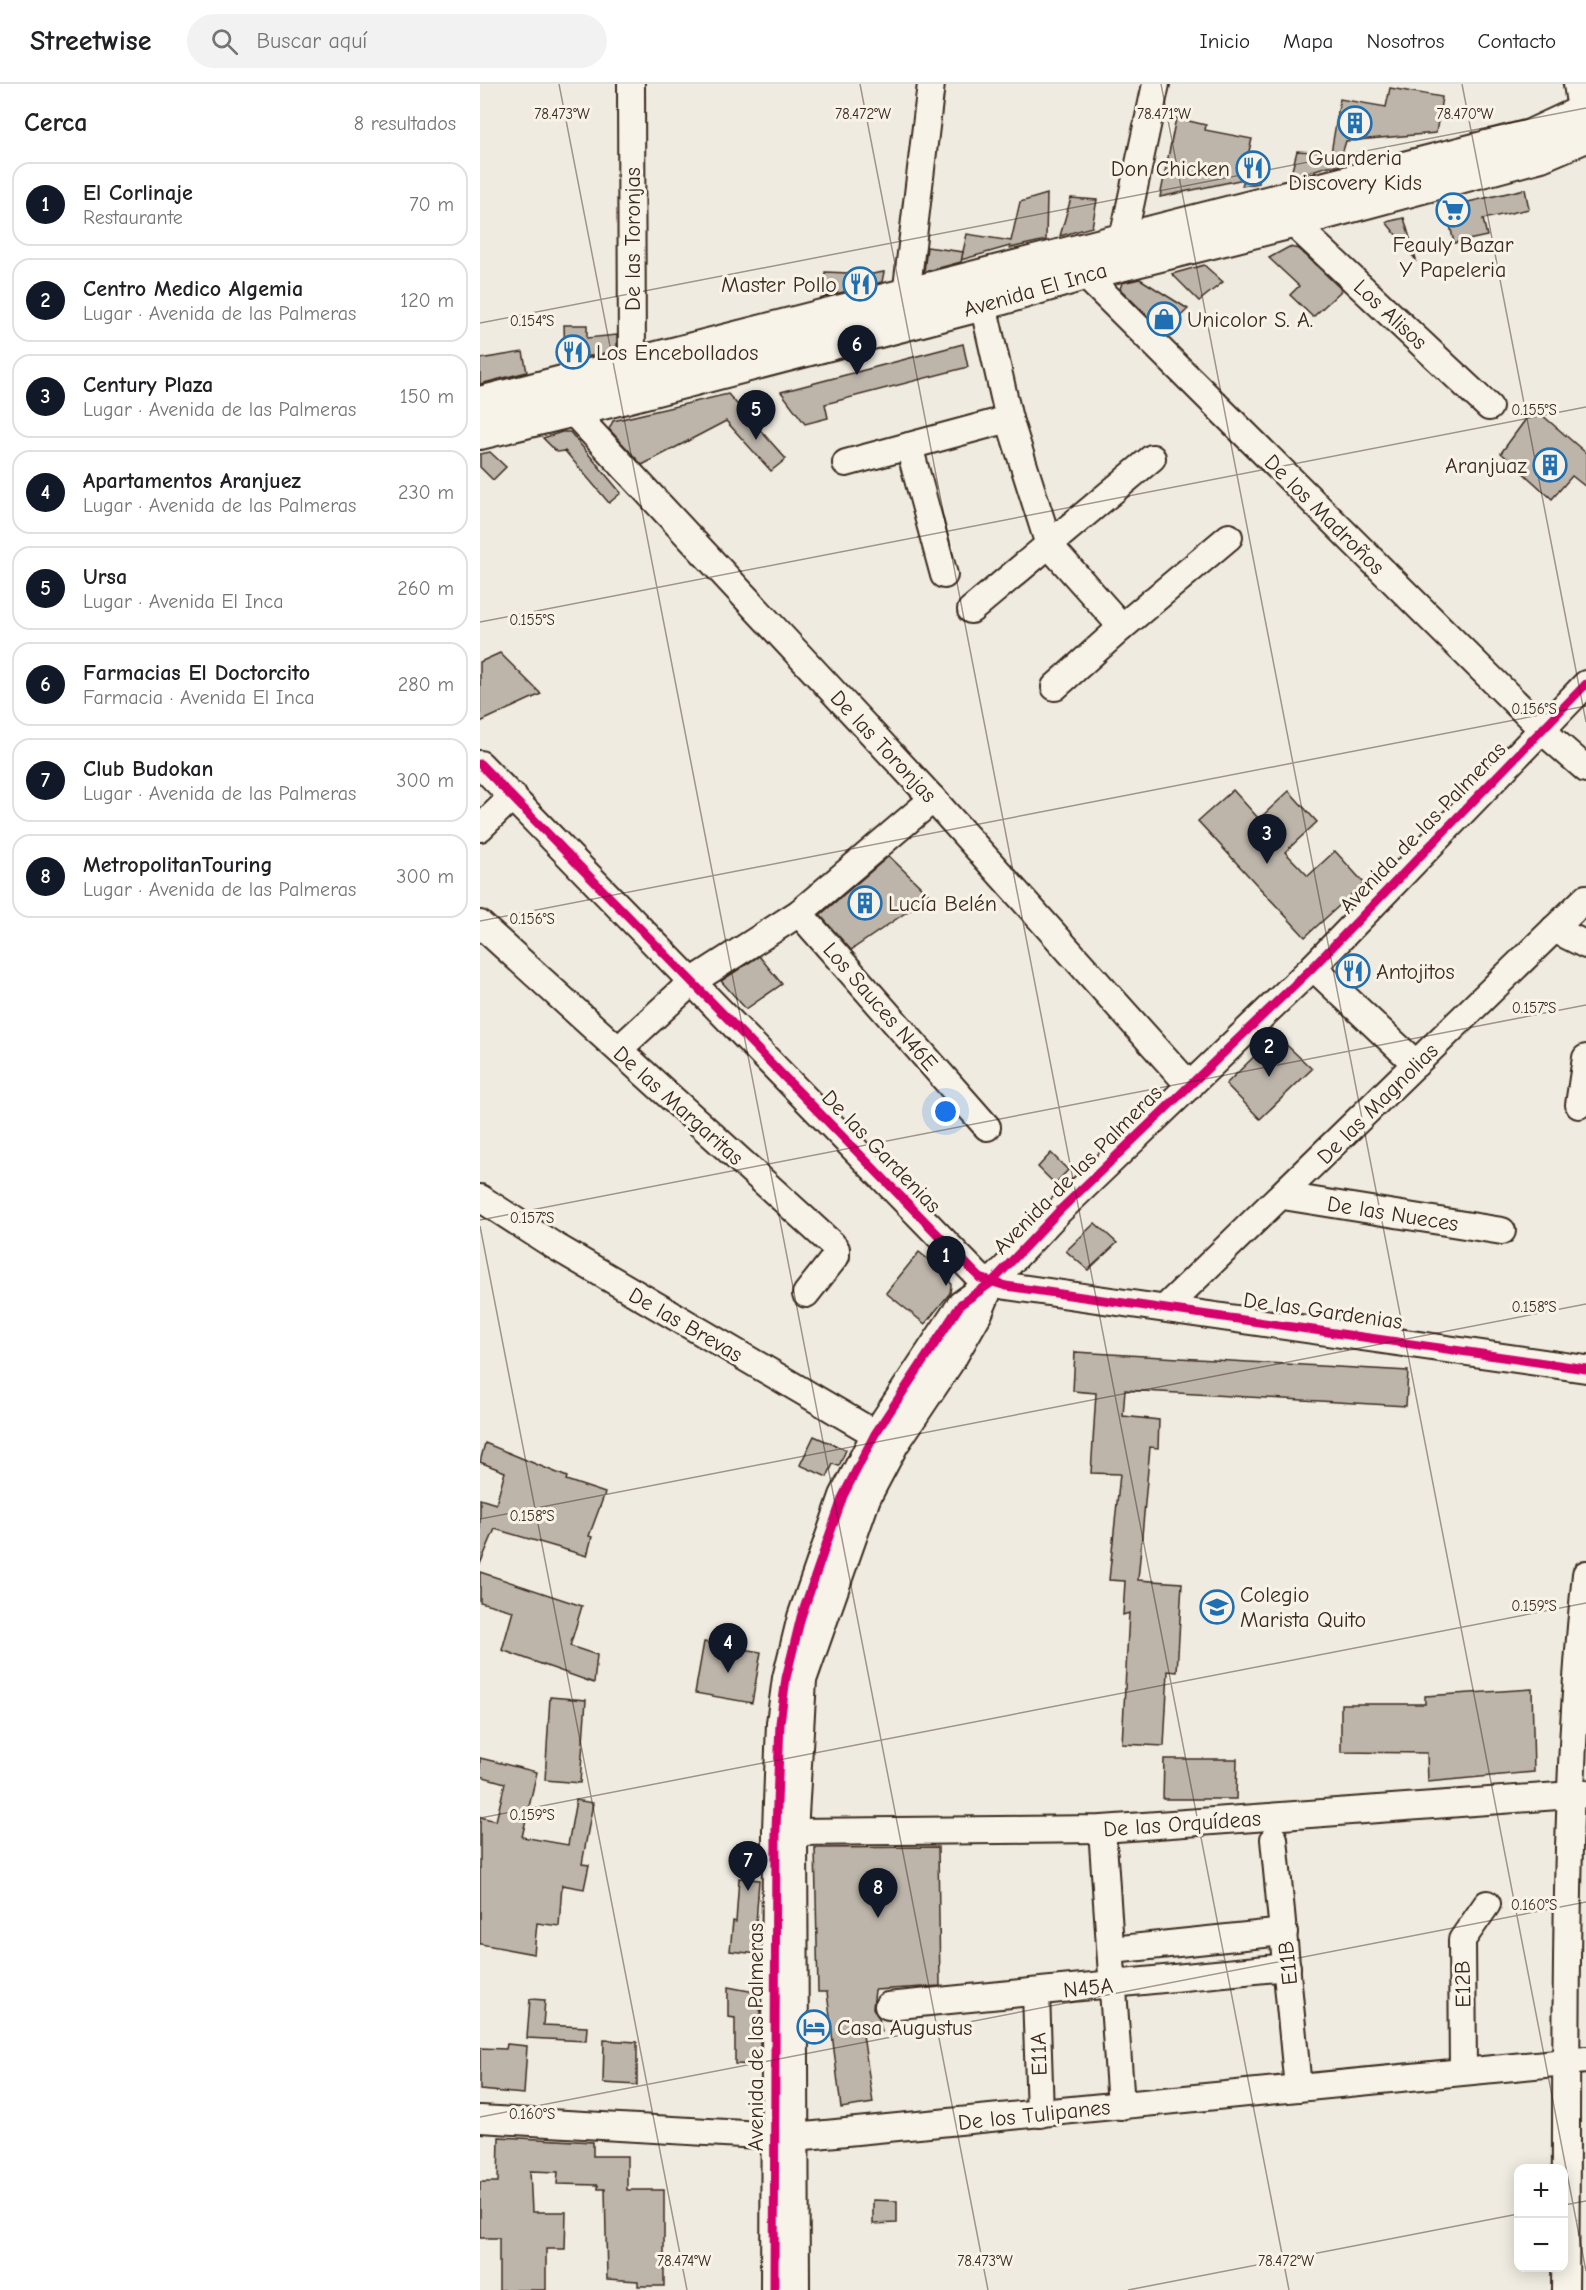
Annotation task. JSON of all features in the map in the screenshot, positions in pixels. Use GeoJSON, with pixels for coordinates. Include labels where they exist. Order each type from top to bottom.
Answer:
{"type":"FeatureCollection","features":[{"type":"Feature","properties":{"kind":"main road","name":"Avenida El Inca"},"geometry":{"type":"LineString","coordinates":[[480,403],[635,380],[983,304],[1081,262],[1123,239],[1530,136],[1583,120]]}},
{"type":"Feature","properties":{"kind":"main road","name":"Avenida El Inca"},"geometry":{"type":"LineString","coordinates":[[480,433],[572,411],[635,380],[906,296],[1292,222],[1541,155],[1583,120]]}},
{"type":"Feature","properties":{"kind":"street","name":"De las Toronjas"},"geometry":{"type":"LineString","coordinates":[[631,84],[635,380]]}},
{"type":"Feature","properties":{"kind":"street"},"geometry":{"type":"LineString","coordinates":[[906,296],[932,84]]}},
{"type":"Feature","properties":{"kind":"street"},"geometry":{"type":"LineString","coordinates":[[1123,239],[1156,84]]}},
{"type":"Feature","properties":{"kind":"street","name":"Los Alisos"},"geometry":{"type":"LineString","coordinates":[[1292,222],[1490,407]]}},
{"type":"Feature","properties":{"kind":"street","name":"De los Madroños"},"geometry":{"type":"LineString","coordinates":[[1081,262],[1543,730],[1586,769]]}},
{"type":"Feature","properties":{"kind":"street"},"geometry":{"type":"LineString","coordinates":[[983,304],[1009,419],[1049,545],[1122,627]]}},
{"type":"Feature","properties":{"kind":"street","name":"De las Toronjas"},"geometry":{"type":"LineString","coordinates":[[572,411],[933,799],[1190,1086]]}},
{"type":"Feature","properties":{"kind":"street"},"geometry":{"type":"LineString","coordinates":[[846,463],[1009,419]]}},
{"type":"Feature","properties":{"kind":"street"},"geometry":{"type":"LineString","coordinates":[[909,446],[944,575]]}},
{"type":"Feature","properties":{"kind":"street"},"geometry":{"type":"LineString","coordinates":[[971,610],[1152,458]]}},
{"type":"Feature","properties":{"kind":"street"},"geometry":{"type":"LineString","coordinates":[[1055,687],[1229,537]]}},
{"type":"Feature","properties":{"kind":"street","name":"Avenida de las Palmeras"},"geometry":{"type":"LineString","coordinates":[[774,2290],[785,2136],[785,1831],[804,1680],[885,1440],[952,1360],[979,1313],[992,1282],[1060,1210],[1313,967],[1586,684]]}},
{"type":"Feature","properties":{"kind":"street","name":"De las Gardenias"},"geometry":{"type":"LineString","coordinates":[[480,765],[693,981],[941,1242],[980,1278],[992,1282],[1586,1369]]}},
{"type":"Feature","properties":{"kind":"street"},"geometry":{"type":"LineString","coordinates":[[480,828],[513,796]]}},
{"type":"Feature","properties":{"kind":"street"},"geometry":{"type":"LineString","coordinates":[[619,1049],[693,981],[799,913],[933,799]]}},
{"type":"Feature","properties":{"kind":"street","name":"De las Magnolias"},"geometry":{"type":"LineString","coordinates":[[1166,1307],[1283,1196],[1586,898]]}},
{"type":"Feature","properties":{"kind":"street","name":"Los Sauces N46E"},"geometry":{"type":"LineString","coordinates":[[799,913],[987,1127]]}},
{"type":"Feature","properties":{"kind":"street","name":"De las Margaritas"},"geometry":{"type":"LineString","coordinates":[[480,924],[836,1249],[836,1256],[806,1294]]}},
{"type":"Feature","properties":{"kind":"street"},"geometry":{"type":"LineString","coordinates":[[1554,929],[1586,945]]}},
{"type":"Feature","properties":{"kind":"street"},"geometry":{"type":"LineString","coordinates":[[1313,967],[1416,1064]]}},
{"type":"Feature","properties":{"kind":"street"},"geometry":{"type":"LineString","coordinates":[[1579,1105],[1586,1058]]}},
{"type":"Feature","properties":{"kind":"street","name":"De las Nueces"},"geometry":{"type":"LineString","coordinates":[[1283,1196],[1502,1231]]}},
{"type":"Feature","properties":{"kind":"street","name":"De las Brevas"},"geometry":{"type":"LineString","coordinates":[[480,1198],[553,1245],[885,1440]]}},
{"type":"Feature","properties":{"kind":"street"},"geometry":{"type":"LineString","coordinates":[[1565,2290],[1576,2168],[1578,1795],[1586,1574]]}},
{"type":"Feature","properties":{"kind":"street","name":"De las Orquídeas"},"geometry":{"type":"LineString","coordinates":[[785,1831],[1102,1829],[1578,1795]]}},
{"type":"Feature","properties":{"kind":"street"},"geometry":{"type":"LineString","coordinates":[[1102,1829],[1121,2106]]}},
{"type":"Feature","properties":{"kind":"street","name":"E11B"},"geometry":{"type":"LineString","coordinates":[[1274,1839],[1298,2088]]}},
{"type":"Feature","properties":{"kind":"street","name":"E12B"},"geometry":{"type":"LineString","coordinates":[[1463,2071],[1462,1940],[1487,1904]]}},
{"type":"Feature","properties":{"kind":"street"},"geometry":{"type":"LineString","coordinates":[[1112,1950],[1284,1932]]}},
{"type":"Feature","properties":{"kind":"street","name":"N45A"},"geometry":{"type":"LineString","coordinates":[[888,2006],[1287,1967]]}},
{"type":"Feature","properties":{"kind":"street","name":"E11A"},"geometry":{"type":"LineString","coordinates":[[1036,1993],[1040,2114]]}},
{"type":"Feature","properties":{"kind":"street","name":"De los Tulipanes"},"geometry":{"type":"LineString","coordinates":[[480,2120],[785,2136],[1040,2114],[1577,2060]]}},
{"type":"Feature","properties":{"kind":"street","name":"Avenida de las Palmeras"},"geometry":{"type":"LineString","coordinates":[[785,2136],[796,2290]]}},
{"type":"Feature","properties":{"kind":"building"},"geometry":{"type":"Polygon","coordinates":[[[1390,88],[1442,97],[1436,133],[1346,141],[1342,154],[1361,156],[1340,163],[1339,166],[1328,166],[1290,178],[1297,151],[1331,153],[1340,99],[1386,107],[1390,88]]]}},
{"type":"Feature","properties":{"kind":"building"},"geometry":{"type":"Polygon","coordinates":[[[1176,118],[1206,125],[1205,130],[1252,139],[1248,155],[1262,157],[1259,183],[1242,186],[1244,179],[1160,197],[1176,118]]]}},
{"type":"Feature","properties":{"kind":"building"},"geometry":{"type":"Polygon","coordinates":[[[1525,189],[1529,209],[1483,219],[1487,236],[1454,243],[1446,207],[1525,189]]]}},
{"type":"Feature","properties":{"kind":"building"},"geometry":{"type":"Polygon","coordinates":[[[1047,194],[1046,240],[1010,248],[1010,246],[961,260],[967,234],[1011,241],[1020,202],[1047,194]]]}},
{"type":"Feature","properties":{"kind":"building"},"geometry":{"type":"Polygon","coordinates":[[[1071,198],[1097,200],[1092,227],[1060,236],[1071,198]]]}},
{"type":"Feature","properties":{"kind":"building"},"geometry":{"type":"Polygon","coordinates":[[[1404,218],[1416,259],[1416,260],[1386,222],[1404,218]]]}},
{"type":"Feature","properties":{"kind":"building"},"geometry":{"type":"Polygon","coordinates":[[[927,247],[963,252],[961,262],[924,272],[927,247]]]}},
{"type":"Feature","properties":{"kind":"building"},"geometry":{"type":"Polygon","coordinates":[[[1289,247],[1299,249],[1342,290],[1313,317],[1290,295],[1299,286],[1269,258],[1289,247]]]}},
{"type":"Feature","properties":{"kind":"building"},"geometry":{"type":"Polygon","coordinates":[[[1204,265],[1223,282],[1199,301],[1172,274],[1204,265]]]}},
{"type":"Feature","properties":{"kind":"building"},"geometry":{"type":"Polygon","coordinates":[[[825,272],[849,273],[849,278],[884,272],[882,282],[824,297],[825,272]]]}},
{"type":"Feature","properties":{"kind":"building","name":"Unicolor S. A."},"geometry":{"type":"Polygon","coordinates":[[[1140,279],[1188,309],[1164,332],[1120,289],[1122,283],[1140,279]]]}},
{"type":"Feature","properties":{"kind":"building"},"geometry":{"type":"Polygon","coordinates":[[[564,325],[587,325],[587,338],[617,335],[617,350],[592,356],[565,356],[564,325]]]}},
{"type":"Feature","properties":{"kind":"building"},"geometry":{"type":"Polygon","coordinates":[[[963,344],[968,367],[825,404],[828,418],[805,424],[781,392],[963,344]]]}},
{"type":"Feature","properties":{"kind":"building"},"geometry":{"type":"Polygon","coordinates":[[[523,352],[527,372],[480,384],[480,359],[523,352]]]}},
{"type":"Feature","properties":{"kind":"building"},"geometry":{"type":"Polygon","coordinates":[[[728,394],[786,459],[771,471],[726,421],[642,465],[609,429],[613,421],[728,394]]]}},
{"type":"Feature","properties":{"kind":"building","name":"Aranjuaz"},"geometry":{"type":"Polygon","coordinates":[[[1534,408],[1586,453],[1586,487],[1572,476],[1552,499],[1501,453],[1534,408]]]}},
{"type":"Feature","properties":{"kind":"building"},"geometry":{"type":"Polygon","coordinates":[[[570,432],[621,493],[609,503],[565,451],[557,452],[543,438],[570,432]]]}},
{"type":"Feature","properties":{"kind":"building"},"geometry":{"type":"Polygon","coordinates":[[[490,452],[506,467],[493,480],[480,467],[480,454],[490,452]]]}},
{"type":"Feature","properties":{"kind":"building"},"geometry":{"type":"Polygon","coordinates":[[[500,653],[541,694],[480,722],[480,662],[500,653]]]}},
{"type":"Feature","properties":{"kind":"building"},"geometry":{"type":"Polygon","coordinates":[[[1233,790],[1259,819],[1289,791],[1317,822],[1285,852],[1308,876],[1335,851],[1364,883],[1305,937],[1198,821],[1233,790]]]}},
{"type":"Feature","properties":{"kind":"building","name":"Lucía Belén"},"geometry":{"type":"Polygon","coordinates":[[[889,856],[930,896],[851,950],[820,915],[889,856]]]}},
{"type":"Feature","properties":{"kind":"building"},"geometry":{"type":"Polygon","coordinates":[[[759,956],[782,984],[746,1009],[721,981],[759,956]]]}},
{"type":"Feature","properties":{"kind":"building"},"geometry":{"type":"Polygon","coordinates":[[[1276,1035],[1312,1069],[1260,1119],[1226,1084],[1276,1035]]]}},
{"type":"Feature","properties":{"kind":"building"},"geometry":{"type":"Polygon","coordinates":[[[1051,1153],[1068,1170],[1055,1184],[1038,1167],[1051,1153]]]}},
{"type":"Feature","properties":{"kind":"building"},"geometry":{"type":"Polygon","coordinates":[[[1095,1223],[1117,1243],[1088,1270],[1066,1251],[1095,1223]]]}},
{"type":"Feature","properties":{"kind":"building"},"geometry":{"type":"Polygon","coordinates":[[[919,1252],[948,1275],[951,1285],[950,1293],[925,1324],[886,1293],[919,1252]]]}},
{"type":"Feature","properties":{"kind":"building"},"geometry":{"type":"Polygon","coordinates":[[[1075,1352],[1408,1371],[1406,1406],[1125,1390],[1123,1416],[1159,1420],[1158,1448],[1150,1447],[1138,1580],[1182,1583],[1177,1672],[1168,1671],[1164,1746],[1122,1744],[1129,1613],[1123,1615],[1125,1581],[1109,1580],[1120,1474],[1091,1473],[1096,1393],[1073,1391],[1075,1352]]]}},
{"type":"Feature","properties":{"kind":"building"},"geometry":{"type":"Polygon","coordinates":[[[814,1436],[846,1450],[839,1466],[833,1464],[827,1477],[800,1465],[814,1436]]]}},
{"type":"Feature","properties":{"kind":"building"},"geometry":{"type":"Polygon","coordinates":[[[485,1443],[567,1477],[566,1480],[605,1493],[589,1536],[592,1537],[587,1556],[495,1529],[480,1564],[480,1499],[496,1504],[505,1472],[480,1462],[485,1443]]]}},
{"type":"Feature","properties":{"kind":"building"},"geometry":{"type":"Polygon","coordinates":[[[480,1572],[582,1606],[570,1646],[597,1655],[594,1683],[502,1650],[513,1611],[480,1602],[480,1572]]]}},
{"type":"Feature","properties":{"kind":"building"},"geometry":{"type":"Polygon","coordinates":[[[704,1642],[761,1652],[752,1703],[695,1693],[704,1642]]]}},
{"type":"Feature","properties":{"kind":"building"},"geometry":{"type":"Polygon","coordinates":[[[1532,1689],[1534,1772],[1428,1782],[1427,1753],[1341,1752],[1341,1704],[1425,1704],[1425,1696],[1532,1689]]]}},
{"type":"Feature","properties":{"kind":"building"},"geometry":{"type":"Polygon","coordinates":[[[550,1697],[586,1700],[580,1783],[545,1780],[550,1697]]]}},
{"type":"Feature","properties":{"kind":"building"},"geometry":{"type":"Polygon","coordinates":[[[480,1758],[537,1772],[522,1837],[568,1845],[576,1800],[593,1803],[582,1864],[589,1865],[584,1889],[562,1885],[559,1926],[537,1923],[534,1954],[480,1944],[480,1817],[496,1821],[505,1783],[480,1776],[480,1758]]]}},
{"type":"Feature","properties":{"kind":"building"},"geometry":{"type":"Polygon","coordinates":[[[1164,1759],[1237,1759],[1236,1799],[1163,1799],[1164,1759]]]}},
{"type":"Feature","properties":{"kind":"building"},"geometry":{"type":"Polygon","coordinates":[[[938,1847],[940,1986],[875,1990],[873,2008],[879,2018],[882,2032],[863,2035],[873,2103],[841,2108],[827,1992],[818,1992],[815,1848],[938,1847]]]}},
{"type":"Feature","properties":{"kind":"building"},"geometry":{"type":"Polygon","coordinates":[[[739,1878],[759,1880],[756,1924],[761,1924],[758,1954],[730,1951],[733,1921],[736,1922],[739,1878]]]}},
{"type":"Feature","properties":{"kind":"building"},"geometry":{"type":"Polygon","coordinates":[[[728,1987],[760,1993],[760,2065],[735,2064],[735,2018],[728,2017],[728,1987]]]}},
{"type":"Feature","properties":{"kind":"building"},"geometry":{"type":"Polygon","coordinates":[[[530,1999],[545,2000],[543,2025],[587,2027],[586,2041],[527,2038],[530,1999]]]}},
{"type":"Feature","properties":{"kind":"building"},"geometry":{"type":"Polygon","coordinates":[[[604,2040],[637,2042],[637,2085],[603,2083],[604,2040]]]}},
{"type":"Feature","properties":{"kind":"building"},"geometry":{"type":"Polygon","coordinates":[[[507,2044],[527,2046],[524,2094],[480,2090],[480,2048],[506,2049],[507,2044]]]}},
{"type":"Feature","properties":{"kind":"building"},"geometry":{"type":"Polygon","coordinates":[[[499,2137],[593,2142],[593,2156],[627,2156],[627,2190],[664,2190],[664,2286],[638,2286],[638,2281],[607,2279],[605,2189],[598,2189],[598,2185],[557,2184],[558,2172],[530,2171],[532,2212],[566,2212],[565,2249],[546,2249],[546,2290],[499,2290],[499,2238],[480,2238],[480,2182],[498,2182],[499,2137]]]}},
{"type":"Feature","properties":{"kind":"building"},"geometry":{"type":"Polygon","coordinates":[[[873,2200],[897,2201],[897,2223],[873,2224],[873,2200]]]}},
{"type":"Feature","properties":{"kind":"cycle path"},"geometry":{"type":"LineString","coordinates":[[774,2290],[776,1830],[780,1723],[786,1678],[801,1617],[843,1496],[875,1434],[961,1304],[992,1282],[1060,1210],[1313,967],[1586,684]]}},
{"type":"Feature","properties":{"kind":"cycle path"},"geometry":{"type":"LineString","coordinates":[[480,764],[980,1278],[1006,1286],[1586,1369]]}},
{"type":"Feature","properties":{"kind":"place","name":"Guarderia Discovery Kids"},"geometry":{"type":"Point","coordinates":[1355,123]}},
{"type":"Feature","properties":{"kind":"place","name":"Don Chicken"},"geometry":{"type":"Point","coordinates":[1253,168]}},
{"type":"Feature","properties":{"kind":"place","name":"Feauly Bazar Y Papeleria"},"geometry":{"type":"Point","coordinates":[1453,210]}},
{"type":"Feature","properties":{"kind":"place","name":"Master Pollo"},"geometry":{"type":"Point","coordinates":[860,284]}},
{"type":"Feature","properties":{"kind":"place","name":"Unicolor S. A."},"geometry":{"type":"Point","coordinates":[1164,319]}},
{"type":"Feature","properties":{"kind":"place","name":"Los Encebollados"},"geometry":{"type":"Point","coordinates":[573,352]}},
{"type":"Feature","properties":{"kind":"place","name":"Farmacias El Doctorcito"},"geometry":{"type":"Point","coordinates":[857,375]}},
{"type":"Feature","properties":{"kind":"place","name":"Ursa"},"geometry":{"type":"Point","coordinates":[756,440]}},
{"type":"Feature","properties":{"kind":"place","name":"Aranjuaz"},"geometry":{"type":"Point","coordinates":[1550,465]}},
{"type":"Feature","properties":{"kind":"place","name":"Century Plaza"},"geometry":{"type":"Point","coordinates":[1267,864]}},
{"type":"Feature","properties":{"kind":"place","name":"Lucía Belén"},"geometry":{"type":"Point","coordinates":[865,903]}},
{"type":"Feature","properties":{"kind":"place","name":"Antojitos"},"geometry":{"type":"Point","coordinates":[1353,971]}},
{"type":"Feature","properties":{"kind":"place","name":"Centro Medico Algemia"},"geometry":{"type":"Point","coordinates":[1269,1077]}},
{"type":"Feature","properties":{"kind":"place","name":"El Corlinaje"},"geometry":{"type":"Point","coordinates":[946,1286]}},
{"type":"Feature","properties":{"kind":"place","name":"Colegio Marista Quito"},"geometry":{"type":"Point","coordinates":[1217,1607]}},
{"type":"Feature","properties":{"kind":"place","name":"Apartamentos Aranjuez"},"geometry":{"type":"Point","coordinates":[728,1673]}},
{"type":"Feature","properties":{"kind":"place","name":"Club Budokan"},"geometry":{"type":"Point","coordinates":[748,1891]}},
{"type":"Feature","properties":{"kind":"place","name":"MetropolitanTouring"},"geometry":{"type":"Point","coordinates":[878,1918]}},
{"type":"Feature","properties":{"kind":"place","name":"Casa Augustus"},"geometry":{"type":"Point","coordinates":[814,2027]}}]}
